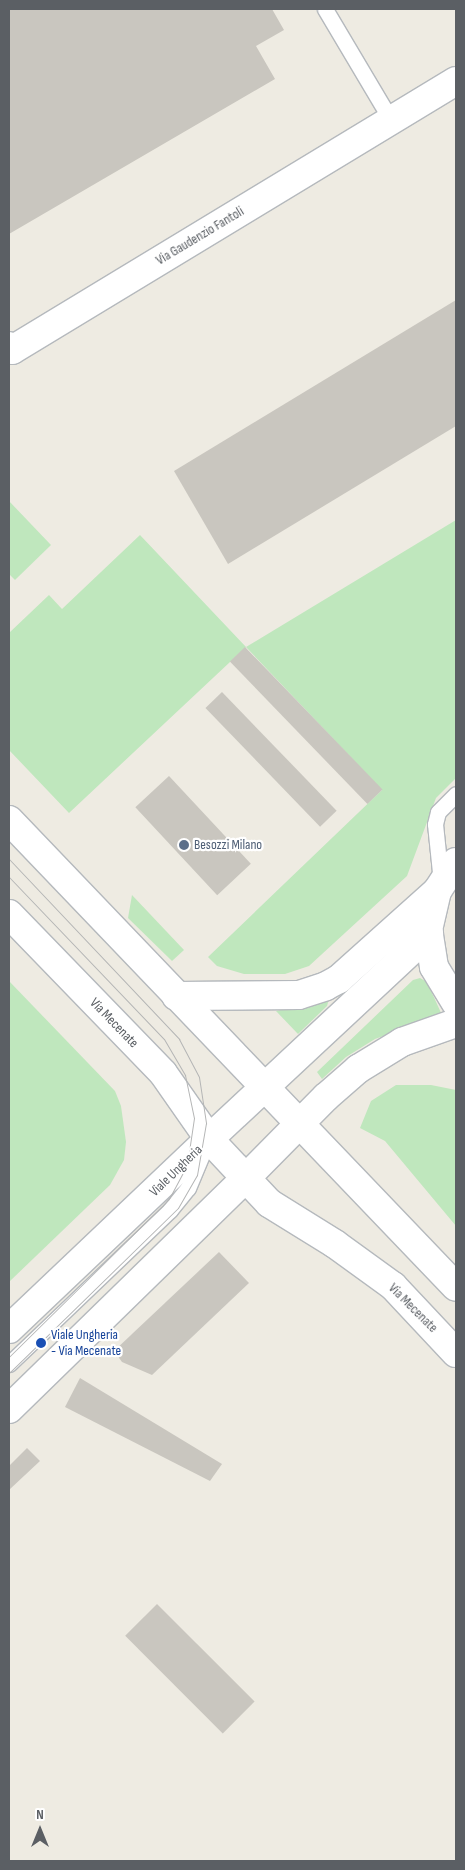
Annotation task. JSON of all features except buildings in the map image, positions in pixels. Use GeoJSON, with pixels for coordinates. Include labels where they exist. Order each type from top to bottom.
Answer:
{"type":"FeatureCollection","features":[{"type":"Feature","properties":{"kind":"main road","name":"Via Gaudenzio Fantoli"},"geometry":{"type":"LineString","coordinates":[[9,346],[12,350],[456,81]]}},
{"type":"Feature","properties":{"kind":"main road"},"geometry":{"type":"LineString","coordinates":[[9,820],[456,1287]]}},
{"type":"Feature","properties":{"kind":"main road"},"geometry":{"type":"LineString","coordinates":[[445,879],[429,934],[434,967],[456,1003]]}},
{"type":"Feature","properties":{"kind":"main road"},"geometry":{"type":"LineString","coordinates":[[176,996],[299,994],[326,986],[339,979],[445,879]]}},
{"type":"Feature","properties":{"kind":"main road","name":"Via Mecenate"},"geometry":{"type":"LineString","coordinates":[[9,914],[163,1073],[208,1140],[269,1204],[335,1244],[393,1286],[456,1354]]}},
{"type":"Feature","properties":{"kind":"main road"},"geometry":{"type":"LineString","coordinates":[[208,1140],[266,1089],[429,934]]}},
{"type":"Feature","properties":{"kind":"main road"},"geometry":{"type":"LineString","coordinates":[[9,1409],[339,1086],[374,1058],[402,1042],[456,1023]]}},
{"type":"Feature","properties":{"kind":"main road","name":"Viale Ungheria"},"geometry":{"type":"LineString","coordinates":[[9,1329],[208,1140]]}},
{"type":"Feature","properties":{"kind":"lane"},"geometry":{"type":"LineString","coordinates":[[326,9],[391,120]]}},
{"type":"Feature","properties":{"kind":"lane"},"geometry":{"type":"LineString","coordinates":[[445,879],[435,824],[438,812],[456,794]]}},
{"type":"Feature","properties":{"kind":"lane","name":"Viale Ungheria"},"geometry":{"type":"LineString","coordinates":[[9,1364],[170,1210],[188,1188],[208,1140]]}},
{"type":"Feature","properties":{"kind":"green space"},"geometry":{"type":"Polygon","coordinates":[[[9,501],[51,545],[15,580],[9,574],[9,501]]]}},
{"type":"Feature","properties":{"kind":"green space"},"geometry":{"type":"Polygon","coordinates":[[[456,520],[456,778],[436,798],[407,876],[309,966],[285,974],[244,974],[217,966],[208,957],[382,790],[246,647],[456,520]]]}},
{"type":"Feature","properties":{"kind":"green space"},"geometry":{"type":"Polygon","coordinates":[[[140,535],[246,647],[69,813],[9,750],[9,633],[49,595],[62,609],[140,535]]]}},
{"type":"Feature","properties":{"kind":"green space"},"geometry":{"type":"Polygon","coordinates":[[[132,895],[184,950],[172,961],[128,918],[132,895]]]}},
{"type":"Feature","properties":{"kind":"green space"},"geometry":{"type":"Polygon","coordinates":[[[420,978],[427,982],[442,1015],[375,1039],[346,1057],[322,1079],[317,1072],[413,980],[420,978]]]}},
{"type":"Feature","properties":{"kind":"green space"},"geometry":{"type":"Polygon","coordinates":[[[9,981],[115,1091],[121,1106],[126,1142],[124,1160],[110,1185],[9,1282],[9,981]]]}},
{"type":"Feature","properties":{"kind":"green space"},"geometry":{"type":"Polygon","coordinates":[[[329,999],[327,1006],[298,1034],[276,1011],[329,999]]]}},
{"type":"Feature","properties":{"kind":"green space"},"geometry":{"type":"Polygon","coordinates":[[[396,1085],[431,1085],[456,1090],[456,1226],[385,1141],[360,1128],[371,1101],[396,1085]]]}},
{"type":"Feature","properties":{"kind":"tram line"},"geometry":{"type":"LineString","coordinates":[[9,859],[179,1039],[199,1077],[206,1123],[197,1175],[178,1208],[9,1373]]}},
{"type":"Feature","properties":{"kind":"tram line"},"geometry":{"type":"LineString","coordinates":[[9,877],[164,1039],[185,1075],[194,1118],[187,1165],[169,1199],[9,1357]]}},
{"type":"Feature","properties":{"kind":"place","name":"Besozzi Milano"},"geometry":{"type":"Point","coordinates":[184,845]}},
{"type":"Feature","properties":{"kind":"place","name":"Viale Ungheria - Via Mecenate"},"geometry":{"type":"Point","coordinates":[41,1343]}}]}
